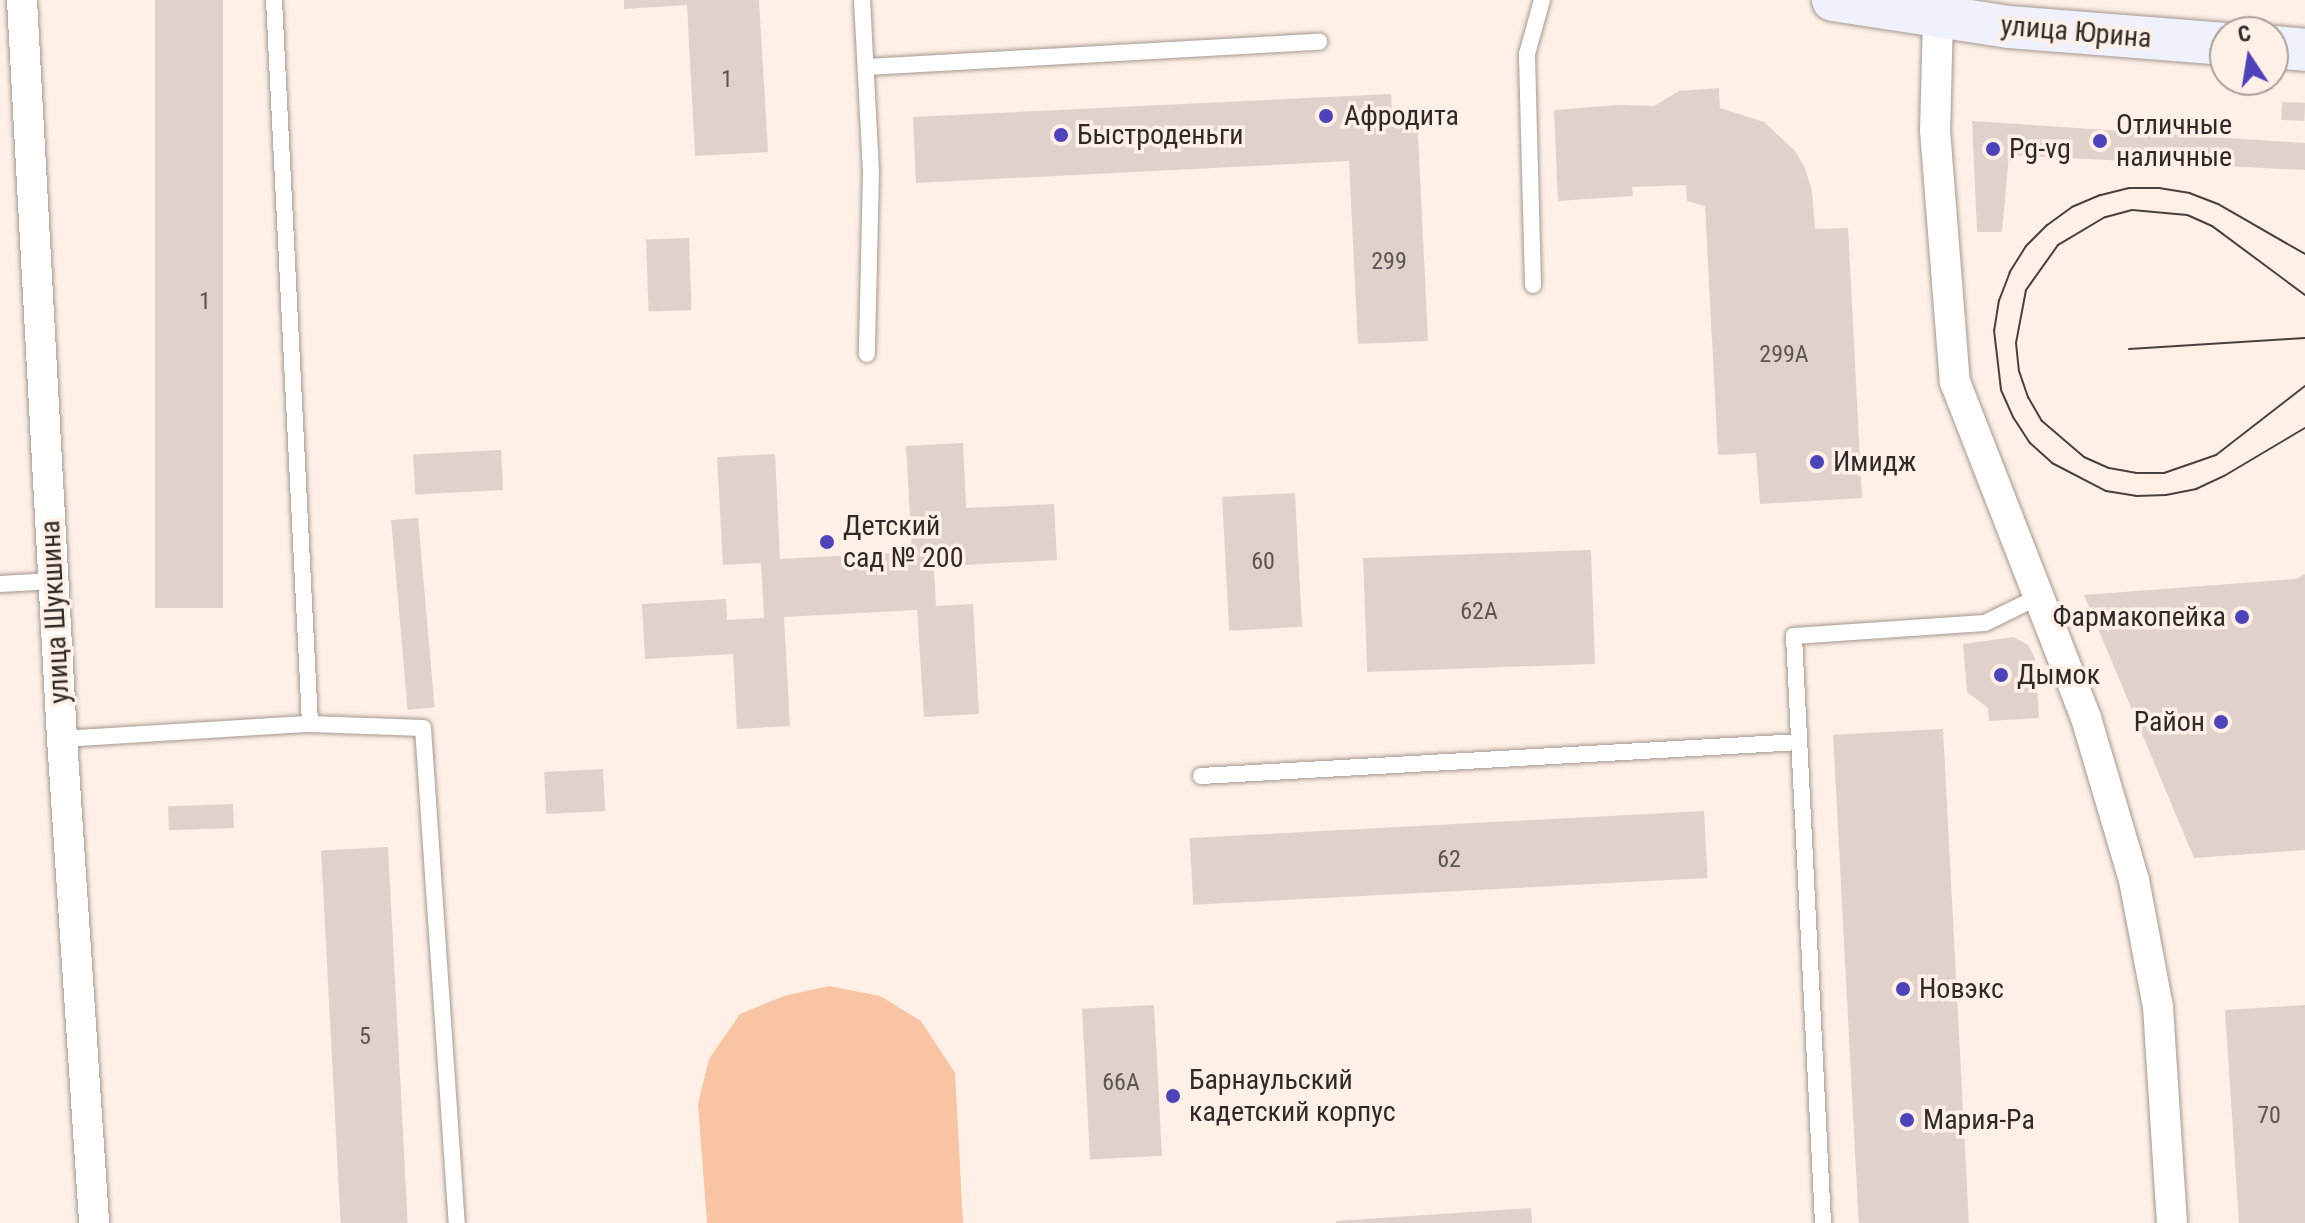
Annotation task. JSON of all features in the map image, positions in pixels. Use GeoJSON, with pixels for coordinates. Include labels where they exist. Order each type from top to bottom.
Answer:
{"type":"FeatureCollection","features":[{"type":"Feature","properties":{"kind":"street","name":"улица Шукшина"},"geometry":{"type":"LineString","coordinates":[[22,0],[62,739],[94,1223]]}},
{"type":"Feature","properties":{"kind":"street","name":"улица Юрина"},"geometry":{"type":"LineString","coordinates":[[1855,2],[1938,18],[2086,35],[2209,43]]}},
{"type":"Feature","properties":{"kind":"street"},"geometry":{"type":"LineString","coordinates":[[1938,18],[1935,130],[1955,382],[2086,718],[2134,880],[2158,1007],[2172,1223]]}},
{"type":"Feature","properties":{"kind":"lane"},"geometry":{"type":"LineString","coordinates":[[274,0],[310,724]]}},
{"type":"Feature","properties":{"kind":"lane"},"geometry":{"type":"LineString","coordinates":[[862,0],[871,171],[867,354]]}},
{"type":"Feature","properties":{"kind":"lane"},"geometry":{"type":"LineString","coordinates":[[1533,285],[1527,54],[1542,0]]}},
{"type":"Feature","properties":{"kind":"lane"},"geometry":{"type":"LineString","coordinates":[[866,67],[1319,42]]}},
{"type":"Feature","properties":{"kind":"lane"},"geometry":{"type":"LineString","coordinates":[[0,584],[53,581]]}},
{"type":"Feature","properties":{"kind":"lane"},"geometry":{"type":"LineString","coordinates":[[1823,1223],[1794,636],[1985,623],[2040,596]]}},
{"type":"Feature","properties":{"kind":"lane"},"geometry":{"type":"LineString","coordinates":[[62,739],[310,724],[423,728],[457,1223]]}},
{"type":"Feature","properties":{"kind":"lane"},"geometry":{"type":"LineString","coordinates":[[1201,776],[1799,742]]}},
{"type":"Feature","properties":{"kind":"shaded area"},"geometry":{"type":"Polygon","coordinates":[[[829,986],[880,996],[921,1021],[955,1073],[963,1223],[707,1223],[698,1104],[709,1059],[740,1014],[784,996],[829,986]]]}},
{"type":"Feature","properties":{"kind":"building"},"geometry":{"type":"Polygon","coordinates":[[[155,0],[223,0],[223,608],[155,608],[155,0]]]}},
{"type":"Feature","properties":{"kind":"building"},"geometry":{"type":"Polygon","coordinates":[[[624,0],[759,0],[768,152],[695,156],[687,5],[624,9],[624,0]]]}},
{"type":"Feature","properties":{"kind":"building"},"geometry":{"type":"Polygon","coordinates":[[[1719,88],[1720,108],[1764,122],[1795,151],[1805,168],[1812,191],[1815,229],[1848,228],[1862,498],[1760,504],[1756,453],[1718,455],[1705,206],[1687,201],[1686,185],[1632,187],[1633,196],[1558,201],[1554,110],[1654,106],[1679,91],[1719,88]]]}},
{"type":"Feature","properties":{"kind":"building"},"geometry":{"type":"Polygon","coordinates":[[[1391,94],[1392,117],[1417,116],[1428,341],[1358,344],[1349,161],[916,183],[913,117],[1391,94]]]}},
{"type":"Feature","properties":{"kind":"building"},"geometry":{"type":"Polygon","coordinates":[[[2282,102],[2305,103],[2304,121],[2281,120],[2282,102]]]}},
{"type":"Feature","properties":{"kind":"building"},"geometry":{"type":"Polygon","coordinates":[[[1972,121],[2305,143],[2305,170],[2009,155],[2002,232],[1977,232],[1972,121]]]}},
{"type":"Feature","properties":{"kind":"building"},"geometry":{"type":"Polygon","coordinates":[[[689,238],[692,310],[649,311],[646,240],[689,238]]]}},
{"type":"Feature","properties":{"kind":"building"},"geometry":{"type":"Polygon","coordinates":[[[963,443],[966,508],[1054,504],[1057,560],[965,565],[964,554],[933,555],[936,606],[973,604],[979,714],[924,717],[917,610],[784,617],[790,726],[737,729],[733,654],[645,659],[642,604],[726,599],[727,620],[764,618],[761,563],[723,565],[717,457],[775,454],[780,559],[912,552],[906,446],[963,443]]]}},
{"type":"Feature","properties":{"kind":"building"},"geometry":{"type":"Polygon","coordinates":[[[501,450],[503,490],[415,495],[413,455],[501,450]]]}},
{"type":"Feature","properties":{"kind":"building"},"geometry":{"type":"Polygon","coordinates":[[[1295,493],[1302,627],[1229,631],[1222,497],[1295,493]]]}},
{"type":"Feature","properties":{"kind":"building"},"geometry":{"type":"Polygon","coordinates":[[[418,518],[435,707],[408,710],[391,520],[418,518]]]}},
{"type":"Feature","properties":{"kind":"building"},"geometry":{"type":"Polygon","coordinates":[[[1591,550],[1595,664],[1367,672],[1363,558],[1591,550]]]}},
{"type":"Feature","properties":{"kind":"building","name":"Район"},"geometry":{"type":"Polygon","coordinates":[[[2305,574],[2305,850],[2194,858],[2084,595],[2296,579],[2305,574]]]}},
{"type":"Feature","properties":{"kind":"building","name":"Дымок"},"geometry":{"type":"Polygon","coordinates":[[[2014,637],[2028,645],[2035,658],[2039,718],[1989,721],[1988,708],[1967,692],[1963,644],[2014,637]]]}},
{"type":"Feature","properties":{"kind":"building"},"geometry":{"type":"Polygon","coordinates":[[[1943,729],[1969,1223],[1859,1223],[1833,735],[1943,729]]]}},
{"type":"Feature","properties":{"kind":"building"},"geometry":{"type":"Polygon","coordinates":[[[603,769],[605,811],[546,814],[544,772],[603,769]]]}},
{"type":"Feature","properties":{"kind":"building"},"geometry":{"type":"Polygon","coordinates":[[[233,804],[234,828],[169,830],[168,806],[233,804]]]}},
{"type":"Feature","properties":{"kind":"building"},"geometry":{"type":"Polygon","coordinates":[[[1704,811],[1708,878],[1193,905],[1190,838],[1704,811]]]}},
{"type":"Feature","properties":{"kind":"building"},"geometry":{"type":"Polygon","coordinates":[[[388,847],[408,1223],[341,1223],[321,851],[388,847]]]}},
{"type":"Feature","properties":{"kind":"building"},"geometry":{"type":"Polygon","coordinates":[[[1154,1005],[1162,1156],[1090,1160],[1082,1009],[1154,1005]]]}},
{"type":"Feature","properties":{"kind":"building"},"geometry":{"type":"Polygon","coordinates":[[[2305,1005],[2305,1223],[2239,1223],[2225,1010],[2305,1005]]]}},
{"type":"Feature","properties":{"kind":"building"},"geometry":{"type":"Polygon","coordinates":[[[1531,1208],[1532,1223],[1336,1223],[1336,1221],[1531,1208]]]}},
{"type":"Feature","properties":{"kind":"tram line"},"geometry":{"type":"LineString","coordinates":[[2305,254],[2218,204],[2190,193],[2160,188],[2129,188],[2100,195],[2072,207],[2047,225],[2026,246],[2010,272],[1999,300],[1994,330],[2001,390],[2013,417],[2030,443],[2052,463],[2106,491],[2136,496],[2166,495],[2196,489],[2305,428]]}},
{"type":"Feature","properties":{"kind":"tram line"},"geometry":{"type":"LineString","coordinates":[[2305,295],[2212,226],[2187,215],[2132,210],[2105,217],[2058,245],[2026,290],[2016,343],[2019,371],[2028,397],[2042,421],[2084,457],[2109,468],[2136,473],[2164,473],[2216,455],[2305,386]]}},
{"type":"Feature","properties":{"kind":"tram line"},"geometry":{"type":"LineString","coordinates":[[2129,349],[2305,338]]}},
{"type":"Feature","properties":{"kind":"place","name":"Афродита"},"geometry":{"type":"Point","coordinates":[1326,116]}},
{"type":"Feature","properties":{"kind":"place","name":"Быстроденьги"},"geometry":{"type":"Point","coordinates":[1061,135]}},
{"type":"Feature","properties":{"kind":"place","name":"Отличные наличные"},"geometry":{"type":"Point","coordinates":[2100,141]}},
{"type":"Feature","properties":{"kind":"place","name":"Pg-vg"},"geometry":{"type":"Point","coordinates":[1993,149]}},
{"type":"Feature","properties":{"kind":"place","name":"Имидж"},"geometry":{"type":"Point","coordinates":[1817,462]}},
{"type":"Feature","properties":{"kind":"place","name":"Детский сад № 200"},"geometry":{"type":"Point","coordinates":[827,542]}},
{"type":"Feature","properties":{"kind":"place","name":"Фармакопейка"},"geometry":{"type":"Point","coordinates":[2242,617]}},
{"type":"Feature","properties":{"kind":"place","name":"Дымок"},"geometry":{"type":"Point","coordinates":[2001,675]}},
{"type":"Feature","properties":{"kind":"place","name":"Район"},"geometry":{"type":"Point","coordinates":[2221,722]}},
{"type":"Feature","properties":{"kind":"place","name":"Новэкс"},"geometry":{"type":"Point","coordinates":[1903,989]}},
{"type":"Feature","properties":{"kind":"place","name":"Барнаульский кадетский корпус"},"geometry":{"type":"Point","coordinates":[1173,1096]}},
{"type":"Feature","properties":{"kind":"place","name":"Мария-Ра"},"geometry":{"type":"Point","coordinates":[1907,1120]}}]}
